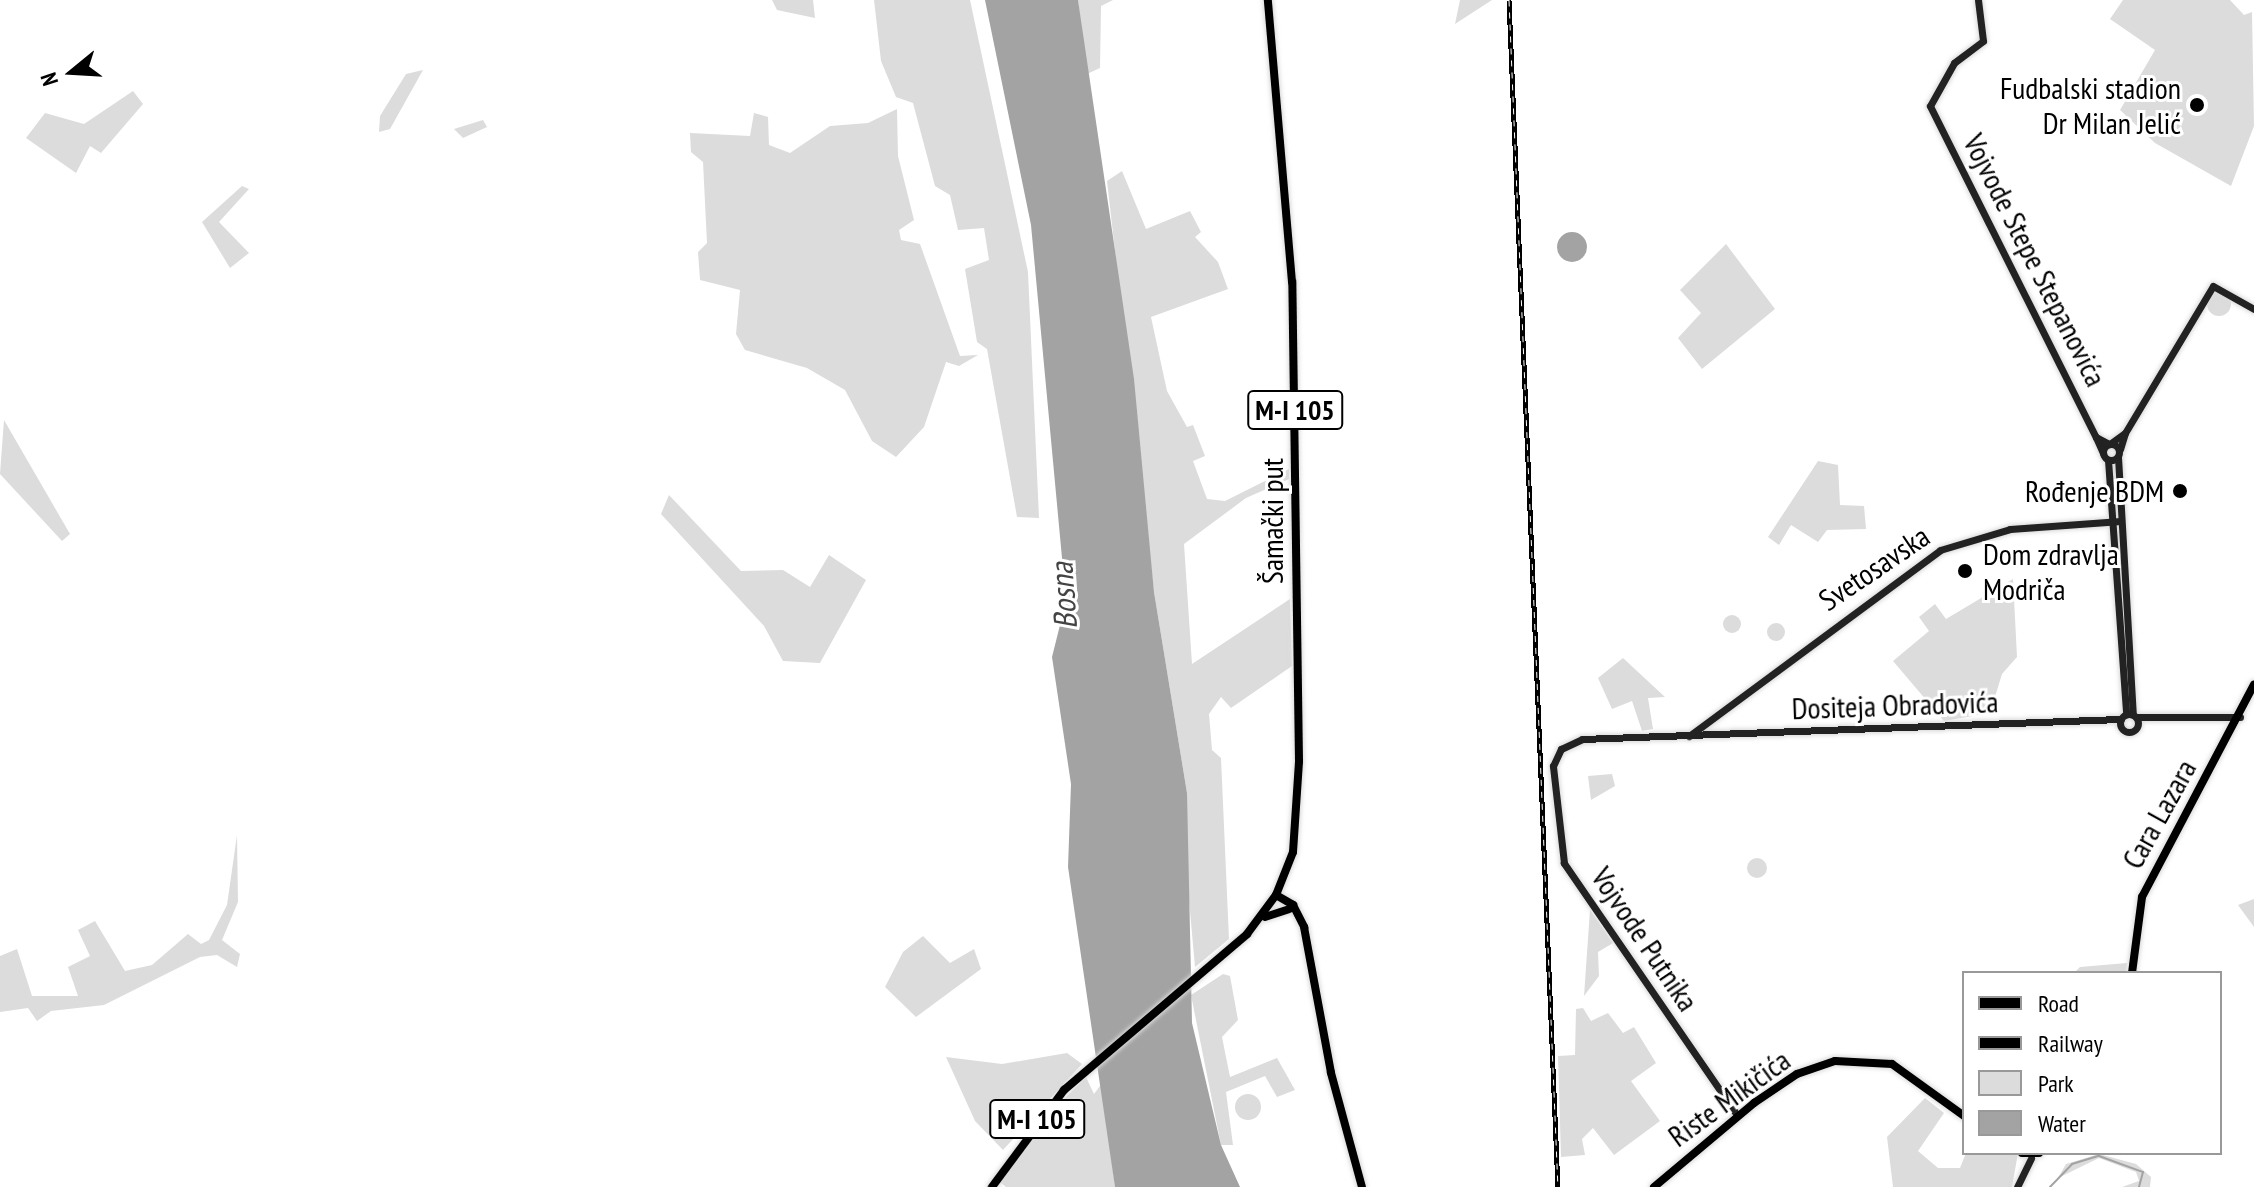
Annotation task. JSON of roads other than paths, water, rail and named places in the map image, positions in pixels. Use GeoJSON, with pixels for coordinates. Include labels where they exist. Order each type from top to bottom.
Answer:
{"type":"FeatureCollection","features":[{"type":"Feature","properties":{"kind":"main road","name":"Šamački put"},"geometry":{"type":"LineString","coordinates":[[1268,0],[1292,282],[1299,761],[1296,838],[1276,895]]}},
{"type":"Feature","properties":{"kind":"main road","name":"Cara Lazara"},"geometry":{"type":"LineString","coordinates":[[2132,971],[2133,927],[2142,897],[2240,717],[2254,685]]}},
{"type":"Feature","properties":{"kind":"main road"},"geometry":{"type":"LineString","coordinates":[[1276,895],[1301,918]]}},
{"type":"Feature","properties":{"kind":"main road"},"geometry":{"type":"LineString","coordinates":[[1276,895],[1301,918],[1362,1187]]}},
{"type":"Feature","properties":{"kind":"main road","name":"M-I 105"},"geometry":{"type":"LineString","coordinates":[[992,1187],[1039,1116],[1095,1061],[1235,946],[1258,922],[1276,895]]}},
{"type":"Feature","properties":{"kind":"main road"},"geometry":{"type":"LineString","coordinates":[[1258,922],[1289,909]]}},
{"type":"Feature","properties":{"kind":"main road","name":"Riste Mikičića"},"geometry":{"type":"LineString","coordinates":[[1654,1187],[1737,1115],[1797,1074],[1862,1058],[1892,1064],[1962,1115]]}},
{"type":"Feature","properties":{"kind":"street","name":"Vojvode Stepe Stepanovića"},"geometry":{"type":"LineString","coordinates":[[1978,0],[1983,41],[1954,63],[1930,106],[2106,456],[2117,522]]}},
{"type":"Feature","properties":{"kind":"street"},"geometry":{"type":"LineString","coordinates":[[2129,720],[2117,522],[2119,453],[2125,433],[2213,286],[2254,309]]}},
{"type":"Feature","properties":{"kind":"street"},"geometry":{"type":"LineString","coordinates":[[2106,456],[2110,444],[2125,433]]}},
{"type":"Feature","properties":{"kind":"street"},"geometry":{"type":"LineString","coordinates":[[2096,437],[2119,453]]}},
{"type":"Feature","properties":{"kind":"street"},"geometry":{"type":"LineString","coordinates":[[2106,456],[2119,453]]}},
{"type":"Feature","properties":{"kind":"street","name":"Svetosavska"},"geometry":{"type":"LineString","coordinates":[[1689,736],[1940,550],[2010,529],[2117,522]]}},
{"type":"Feature","properties":{"kind":"street","name":"Dositeja Obradovića"},"geometry":{"type":"LineString","coordinates":[[1554,775],[1557,754],[1571,742],[2240,717]]}},
{"type":"Feature","properties":{"kind":"street","name":"Vojvode Putnika"},"geometry":{"type":"LineString","coordinates":[[1554,775],[1564,863],[1737,1115]]}},
{"type":"Feature","properties":{"kind":"street"},"geometry":{"type":"LineString","coordinates":[[2017,1187],[2029,1155]]}},
{"type":"Feature","properties":{"kind":"water"},"geometry":{"type":"Polygon","coordinates":[[[985,0],[1078,0],[1134,379],[1154,592],[1187,793],[1192,1023],[1221,1145],[1240,1187],[1115,1187],[1068,867],[1071,784],[1052,657],[1066,601],[1031,225],[985,0]]]}},
{"type":"Feature","properties":{"kind":"water"},"geometry":{"type":"Polygon","coordinates":[[[1572,232],[1583,236],[1587,247],[1583,258],[1572,262],[1561,258],[1557,247],[1561,236],[1572,232]]]}},
{"type":"Feature","properties":{"kind":"waterway"},"geometry":{"type":"LineString","coordinates":[[2050,1187],[2072,1164],[2099,1156],[2143,1172],[2139,1187]]}},
{"type":"Feature","properties":{"kind":"railway"},"geometry":{"type":"LineString","coordinates":[[1509,0],[1558,1187]]}},
{"type":"Feature","properties":{"kind":"place","name":"Fudbalski stadion Dr Milan Jelić"},"geometry":{"type":"Point","coordinates":[2197,105]}},
{"type":"Feature","properties":{"kind":"place","name":"Rođenje BDM"},"geometry":{"type":"Point","coordinates":[2180,491]}},
{"type":"Feature","properties":{"kind":"place","name":"Dom zdravlja Modriča"},"geometry":{"type":"Point","coordinates":[1965,571]}},
{"type":"Feature","properties":{"kind":"water label","name":"Bosna"},"geometry":{"type":"Point","coordinates":[1063,596]}}]}
